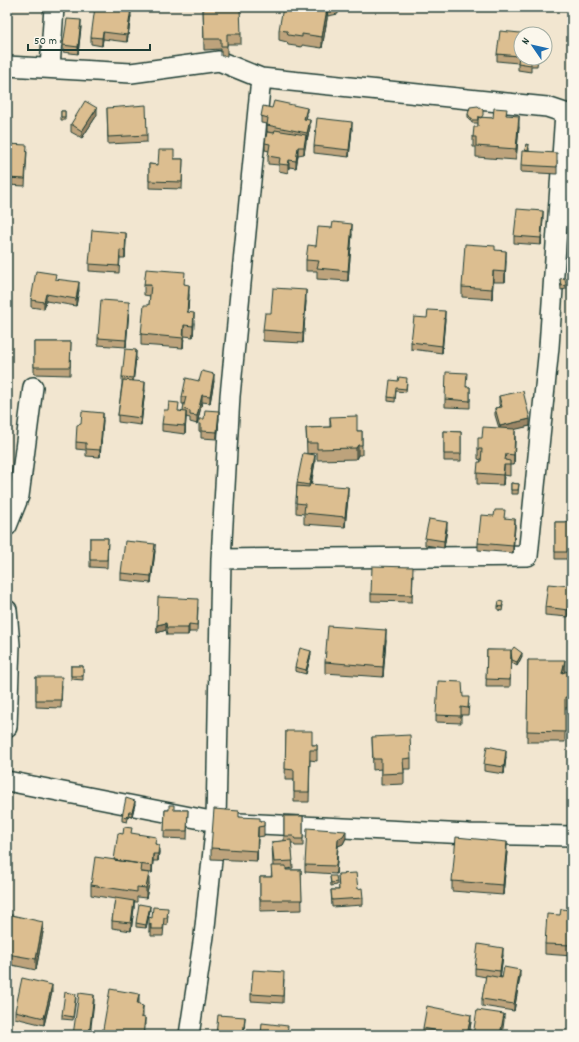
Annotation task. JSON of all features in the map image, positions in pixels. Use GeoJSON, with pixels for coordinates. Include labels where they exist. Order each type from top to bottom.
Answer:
{"type":"FeatureCollection","features":[{"type":"Feature","properties":{"kind":"street"},"geometry":{"type":"LineString","coordinates":[[50,68],[54,7]]}},
{"type":"Feature","properties":{"kind":"street"},"geometry":{"type":"LineString","coordinates":[[7,66],[131,73],[218,61],[261,78],[547,107],[569,116],[549,347],[528,556],[221,559]]}},
{"type":"Feature","properties":{"kind":"street"},"geometry":{"type":"LineString","coordinates":[[189,1035],[204,936],[216,822],[221,559],[230,396],[261,78]]}},
{"type":"Feature","properties":{"kind":"street"},"geometry":{"type":"LineString","coordinates":[[7,526],[19,496],[33,386]]}},
{"type":"Feature","properties":{"kind":"street"},"geometry":{"type":"LineString","coordinates":[[7,610],[10,645],[7,727]]}},
{"type":"Feature","properties":{"kind":"street"},"geometry":{"type":"LineString","coordinates":[[7,780],[216,822],[469,834],[572,836]]}},
{"type":"Feature","properties":{"kind":"building"},"geometry":{"type":"Polygon","coordinates":[[[95,7],[119,7],[131,9],[127,35],[103,32],[102,38],[91,37],[95,7]]]}},
{"type":"Feature","properties":{"kind":"building"},"geometry":{"type":"Polygon","coordinates":[[[203,7],[240,7],[241,34],[227,34],[227,46],[221,46],[221,39],[204,39],[203,7]]]}},
{"type":"Feature","properties":{"kind":"building"},"geometry":{"type":"Polygon","coordinates":[[[283,7],[316,7],[327,9],[322,37],[302,34],[302,37],[288,35],[287,31],[279,30],[283,7]]]}},
{"type":"Feature","properties":{"kind":"building"},"geometry":{"type":"Polygon","coordinates":[[[67,19],[81,20],[78,47],[63,45],[67,19]]]}},
{"type":"Feature","properties":{"kind":"building"},"geometry":{"type":"Polygon","coordinates":[[[500,31],[513,32],[513,55],[497,54],[500,31]]]}},
{"type":"Feature","properties":{"kind":"building"},"geometry":{"type":"Polygon","coordinates":[[[85,101],[97,108],[82,131],[71,124],[85,101]]]}},
{"type":"Feature","properties":{"kind":"building"},"geometry":{"type":"Polygon","coordinates":[[[274,101],[307,108],[304,119],[310,120],[307,133],[267,125],[268,118],[261,116],[263,106],[272,108],[274,101]]]}},
{"type":"Feature","properties":{"kind":"building"},"geometry":{"type":"Polygon","coordinates":[[[146,105],[147,135],[108,137],[107,108],[146,105]]]}},
{"type":"Feature","properties":{"kind":"building"},"geometry":{"type":"Polygon","coordinates":[[[478,106],[483,110],[483,115],[481,118],[478,117],[478,120],[472,120],[468,114],[470,107],[478,106]]]}},
{"type":"Feature","properties":{"kind":"building"},"geometry":{"type":"Polygon","coordinates":[[[494,108],[507,109],[506,115],[519,116],[516,149],[476,146],[476,137],[473,137],[474,127],[478,127],[478,117],[493,118],[494,108]]]}},
{"type":"Feature","properties":{"kind":"building"},"geometry":{"type":"Polygon","coordinates":[[[61,111],[65,111],[65,117],[61,117],[61,111]]]}},
{"type":"Feature","properties":{"kind":"building"},"geometry":{"type":"Polygon","coordinates":[[[317,118],[352,122],[349,150],[314,146],[317,118]]]}},
{"type":"Feature","properties":{"kind":"building"},"geometry":{"type":"Polygon","coordinates":[[[275,130],[306,135],[304,147],[298,147],[296,161],[289,160],[288,165],[279,164],[280,158],[268,156],[270,144],[265,143],[267,132],[274,133],[275,130]]]}},
{"type":"Feature","properties":{"kind":"building"},"geometry":{"type":"Polygon","coordinates":[[[7,144],[27,145],[25,179],[7,178],[7,144]]]}},
{"type":"Feature","properties":{"kind":"building"},"geometry":{"type":"Polygon","coordinates":[[[526,144],[529,145],[528,151],[525,150],[526,144]]]}},
{"type":"Feature","properties":{"kind":"building"},"geometry":{"type":"Polygon","coordinates":[[[159,150],[174,150],[174,159],[183,159],[182,182],[149,181],[149,164],[158,165],[159,150]]]}},
{"type":"Feature","properties":{"kind":"building"},"geometry":{"type":"Polygon","coordinates":[[[522,151],[557,153],[557,167],[521,165],[522,151]]]}},
{"type":"Feature","properties":{"kind":"building"},"geometry":{"type":"Polygon","coordinates":[[[517,209],[543,211],[541,238],[514,236],[517,209]]]}},
{"type":"Feature","properties":{"kind":"building"},"geometry":{"type":"Polygon","coordinates":[[[333,222],[352,224],[348,271],[317,268],[319,261],[306,260],[308,245],[316,246],[318,227],[332,228],[333,222]]]}},
{"type":"Feature","properties":{"kind":"building"},"geometry":{"type":"Polygon","coordinates":[[[92,230],[126,233],[125,251],[120,250],[119,266],[89,264],[92,230]]]}},
{"type":"Feature","properties":{"kind":"building"},"geometry":{"type":"Polygon","coordinates":[[[465,244],[495,246],[495,250],[506,251],[505,272],[493,271],[492,289],[462,287],[465,244]]]}},
{"type":"Feature","properties":{"kind":"building"},"geometry":{"type":"Polygon","coordinates":[[[146,269],[185,272],[184,284],[189,285],[187,312],[194,313],[193,326],[184,325],[183,338],[141,334],[144,305],[149,305],[151,285],[144,285],[146,269]]]}},
{"type":"Feature","properties":{"kind":"building"},"geometry":{"type":"Polygon","coordinates":[[[36,271],[56,274],[55,279],[79,282],[76,299],[46,294],[44,302],[31,300],[36,271]]]}},
{"type":"Feature","properties":{"kind":"building"},"geometry":{"type":"Polygon","coordinates":[[[565,278],[566,285],[561,286],[560,279],[565,278]]]}},
{"type":"Feature","properties":{"kind":"building"},"geometry":{"type":"Polygon","coordinates":[[[273,288],[306,290],[303,333],[263,330],[265,313],[271,313],[273,288]]]}},
{"type":"Feature","properties":{"kind":"building"},"geometry":{"type":"Polygon","coordinates":[[[101,300],[129,302],[126,340],[98,338],[101,300]]]}},
{"type":"Feature","properties":{"kind":"building"},"geometry":{"type":"Polygon","coordinates":[[[428,310],[445,311],[442,346],[411,342],[414,317],[427,318],[428,310]]]}},
{"type":"Feature","properties":{"kind":"building"},"geometry":{"type":"Polygon","coordinates":[[[34,342],[71,342],[70,367],[34,367],[34,342]]]}},
{"type":"Feature","properties":{"kind":"building"},"geometry":{"type":"Polygon","coordinates":[[[125,349],[136,350],[133,378],[122,377],[125,349]]]}},
{"type":"Feature","properties":{"kind":"building"},"geometry":{"type":"Polygon","coordinates":[[[202,371],[214,374],[210,396],[202,395],[197,416],[190,415],[190,411],[183,409],[186,397],[182,397],[186,378],[199,381],[202,371]]]}},
{"type":"Feature","properties":{"kind":"building"},"geometry":{"type":"Polygon","coordinates":[[[446,372],[467,373],[466,387],[470,387],[470,401],[445,399],[446,372]]]}},
{"type":"Feature","properties":{"kind":"building"},"geometry":{"type":"Polygon","coordinates":[[[399,377],[407,378],[406,389],[396,388],[395,398],[388,397],[390,380],[398,381],[399,377]]]}},
{"type":"Feature","properties":{"kind":"building"},"geometry":{"type":"Polygon","coordinates":[[[123,380],[145,382],[141,418],[118,415],[123,380]]]}},
{"type":"Feature","properties":{"kind":"building"},"geometry":{"type":"Polygon","coordinates":[[[523,391],[530,419],[500,426],[495,408],[502,407],[499,396],[523,391]]]}},
{"type":"Feature","properties":{"kind":"building"},"geometry":{"type":"Polygon","coordinates":[[[169,402],[179,403],[178,411],[186,412],[185,426],[162,424],[164,410],[168,410],[169,402]]]}},
{"type":"Feature","properties":{"kind":"building"},"geometry":{"type":"Polygon","coordinates":[[[205,410],[219,411],[217,432],[201,431],[199,419],[204,419],[205,410]]]}},
{"type":"Feature","properties":{"kind":"building"},"geometry":{"type":"Polygon","coordinates":[[[82,411],[103,413],[100,450],[86,449],[86,443],[76,442],[77,425],[81,424],[82,411]]]}},
{"type":"Feature","properties":{"kind":"building"},"geometry":{"type":"Polygon","coordinates":[[[357,416],[357,431],[362,431],[362,445],[358,445],[356,448],[317,449],[317,443],[307,443],[306,428],[331,427],[330,417],[357,416]]]}},
{"type":"Feature","properties":{"kind":"building"},"geometry":{"type":"Polygon","coordinates":[[[483,427],[515,429],[514,455],[506,454],[505,460],[510,461],[510,465],[504,465],[503,475],[477,473],[478,462],[481,462],[482,449],[478,449],[478,438],[482,438],[483,427]]]}},
{"type":"Feature","properties":{"kind":"building"},"geometry":{"type":"Polygon","coordinates":[[[444,431],[461,432],[461,454],[444,454],[444,431]]]}},
{"type":"Feature","properties":{"kind":"building"},"geometry":{"type":"Polygon","coordinates":[[[303,453],[315,455],[309,485],[297,483],[303,453]]]}},
{"type":"Feature","properties":{"kind":"building"},"geometry":{"type":"Polygon","coordinates":[[[511,483],[519,484],[518,490],[511,490],[511,483]]]}},
{"type":"Feature","properties":{"kind":"building"},"geometry":{"type":"Polygon","coordinates":[[[310,484],[348,487],[345,517],[304,513],[305,504],[296,503],[297,486],[309,487],[310,484]]]}},
{"type":"Feature","properties":{"kind":"building"},"geometry":{"type":"Polygon","coordinates":[[[495,510],[505,510],[504,518],[515,519],[513,546],[478,543],[481,515],[494,516],[495,510]]]}},
{"type":"Feature","properties":{"kind":"building"},"geometry":{"type":"Polygon","coordinates":[[[429,519],[447,522],[444,541],[425,538],[429,519]]]}},
{"type":"Feature","properties":{"kind":"building"},"geometry":{"type":"Polygon","coordinates":[[[555,522],[572,522],[572,552],[555,552],[555,522]]]}},
{"type":"Feature","properties":{"kind":"building"},"geometry":{"type":"Polygon","coordinates":[[[90,538],[108,538],[107,560],[90,560],[90,538]]]}},
{"type":"Feature","properties":{"kind":"building"},"geometry":{"type":"Polygon","coordinates":[[[125,541],[155,544],[151,576],[121,573],[125,541]]]}},
{"type":"Feature","properties":{"kind":"building"},"geometry":{"type":"Polygon","coordinates":[[[372,566],[413,567],[412,595],[371,594],[372,566]]]}},
{"type":"Feature","properties":{"kind":"building"},"geometry":{"type":"Polygon","coordinates":[[[548,584],[571,586],[568,610],[545,607],[548,584]]]}},
{"type":"Feature","properties":{"kind":"building"},"geometry":{"type":"Polygon","coordinates":[[[158,597],[198,599],[197,625],[189,624],[188,628],[167,628],[166,623],[157,625],[158,597]]]}},
{"type":"Feature","properties":{"kind":"building"},"geometry":{"type":"Polygon","coordinates":[[[499,601],[503,602],[502,607],[498,606],[499,601]]]}},
{"type":"Feature","properties":{"kind":"building"},"geometry":{"type":"Polygon","coordinates":[[[328,626],[386,630],[383,667],[325,662],[328,626]]]}},
{"type":"Feature","properties":{"kind":"building"},"geometry":{"type":"Polygon","coordinates":[[[514,647],[522,653],[517,662],[512,660],[511,651],[514,647]]]}},
{"type":"Feature","properties":{"kind":"building"},"geometry":{"type":"Polygon","coordinates":[[[300,648],[311,651],[306,670],[295,667],[300,648]]]}},
{"type":"Feature","properties":{"kind":"building"},"geometry":{"type":"Polygon","coordinates":[[[487,650],[511,650],[510,680],[486,679],[487,650]]]}},
{"type":"Feature","properties":{"kind":"building"},"geometry":{"type":"Polygon","coordinates":[[[528,660],[565,660],[562,673],[572,670],[572,698],[565,697],[565,732],[527,731],[528,660]]]}},
{"type":"Feature","properties":{"kind":"building"},"geometry":{"type":"Polygon","coordinates":[[[71,666],[83,666],[83,676],[71,676],[71,666]]]}},
{"type":"Feature","properties":{"kind":"building"},"geometry":{"type":"Polygon","coordinates":[[[36,677],[62,677],[61,700],[36,700],[36,677]]]}},
{"type":"Feature","properties":{"kind":"building"},"geometry":{"type":"Polygon","coordinates":[[[438,681],[462,682],[463,697],[469,697],[468,708],[461,707],[461,716],[436,715],[438,681]]]}},
{"type":"Feature","properties":{"kind":"building"},"geometry":{"type":"Polygon","coordinates":[[[286,731],[312,731],[312,745],[317,745],[317,750],[310,750],[309,792],[294,792],[294,770],[285,769],[286,731]]]}},
{"type":"Feature","properties":{"kind":"building"},"geometry":{"type":"Polygon","coordinates":[[[410,735],[411,758],[403,759],[404,773],[381,774],[381,759],[373,759],[372,737],[410,735]]]}},
{"type":"Feature","properties":{"kind":"building"},"geometry":{"type":"Polygon","coordinates":[[[487,746],[506,750],[504,767],[484,764],[487,746]]]}},
{"type":"Feature","properties":{"kind":"building"},"geometry":{"type":"Polygon","coordinates":[[[126,798],[135,801],[132,812],[129,812],[127,818],[122,817],[126,798]]]}},
{"type":"Feature","properties":{"kind":"building"},"geometry":{"type":"Polygon","coordinates":[[[169,805],[174,805],[174,810],[188,810],[187,831],[164,831],[165,810],[169,810],[169,805]]]}},
{"type":"Feature","properties":{"kind":"building"},"geometry":{"type":"Polygon","coordinates":[[[214,809],[239,811],[239,817],[260,818],[260,821],[264,821],[264,826],[258,827],[257,851],[211,848],[214,809]]]}},
{"type":"Feature","properties":{"kind":"building"},"geometry":{"type":"Polygon","coordinates":[[[284,816],[303,816],[303,839],[295,839],[293,836],[284,836],[284,816]]]}},
{"type":"Feature","properties":{"kind":"building"},"geometry":{"type":"Polygon","coordinates":[[[124,827],[132,828],[131,833],[156,837],[155,844],[159,845],[158,854],[153,854],[152,866],[114,860],[118,833],[123,834],[124,827]]]}},
{"type":"Feature","properties":{"kind":"building"},"geometry":{"type":"Polygon","coordinates":[[[307,828],[346,831],[343,836],[338,839],[336,866],[305,865],[307,828]]]}},
{"type":"Feature","properties":{"kind":"building"},"geometry":{"type":"Polygon","coordinates":[[[456,837],[507,842],[503,885],[452,881],[456,837]]]}},
{"type":"Feature","properties":{"kind":"building"},"geometry":{"type":"Polygon","coordinates":[[[291,840],[293,861],[274,862],[272,842],[291,840]]]}},
{"type":"Feature","properties":{"kind":"building"},"geometry":{"type":"Polygon","coordinates":[[[95,857],[142,864],[141,872],[149,873],[146,888],[137,887],[137,892],[91,885],[95,857]]]}},
{"type":"Feature","properties":{"kind":"building"},"geometry":{"type":"Polygon","coordinates":[[[271,866],[286,866],[286,870],[301,870],[302,900],[260,900],[260,877],[272,877],[271,866]]]}},
{"type":"Feature","properties":{"kind":"building"},"geometry":{"type":"Polygon","coordinates":[[[356,873],[358,889],[362,888],[363,898],[332,900],[331,890],[339,890],[338,874],[356,873]]]}},
{"type":"Feature","properties":{"kind":"building"},"geometry":{"type":"Polygon","coordinates":[[[330,876],[336,876],[337,882],[331,883],[330,876]]]}},
{"type":"Feature","properties":{"kind":"building"},"geometry":{"type":"Polygon","coordinates":[[[115,898],[134,901],[131,923],[112,921],[115,898]]]}},
{"type":"Feature","properties":{"kind":"building"},"geometry":{"type":"Polygon","coordinates":[[[139,904],[150,906],[146,925],[136,923],[139,904]]]}},
{"type":"Feature","properties":{"kind":"building"},"geometry":{"type":"Polygon","coordinates":[[[153,907],[168,908],[167,918],[164,918],[163,929],[151,929],[151,924],[149,925],[149,917],[152,918],[153,907]]]}},
{"type":"Feature","properties":{"kind":"building"},"geometry":{"type":"Polygon","coordinates":[[[561,909],[572,910],[572,945],[545,944],[547,914],[560,915],[561,909]]]}},
{"type":"Feature","properties":{"kind":"building"},"geometry":{"type":"Polygon","coordinates":[[[7,914],[43,922],[36,959],[7,954],[7,914]]]}},
{"type":"Feature","properties":{"kind":"building"},"geometry":{"type":"Polygon","coordinates":[[[478,944],[503,948],[500,971],[475,968],[478,944]]]}},
{"type":"Feature","properties":{"kind":"building"},"geometry":{"type":"Polygon","coordinates":[[[504,967],[520,970],[514,1004],[482,999],[486,975],[502,978],[504,967]]]}},
{"type":"Feature","properties":{"kind":"building"},"geometry":{"type":"Polygon","coordinates":[[[253,970],[284,972],[283,996],[251,994],[253,970]]]}},
{"type":"Feature","properties":{"kind":"building"},"geometry":{"type":"Polygon","coordinates":[[[22,978],[52,985],[44,1018],[15,1011],[22,978]]]}},
{"type":"Feature","properties":{"kind":"building"},"geometry":{"type":"Polygon","coordinates":[[[110,989],[139,994],[137,1004],[143,1006],[141,1017],[145,1018],[143,1035],[102,1035],[110,989]]]}},
{"type":"Feature","properties":{"kind":"building"},"geometry":{"type":"Polygon","coordinates":[[[65,992],[76,994],[73,1017],[62,1015],[65,992]]]}},
{"type":"Feature","properties":{"kind":"building"},"geometry":{"type":"Polygon","coordinates":[[[79,993],[94,995],[89,1035],[73,1035],[79,993]]]}},
{"type":"Feature","properties":{"kind":"building"},"geometry":{"type":"Polygon","coordinates":[[[427,1006],[471,1015],[467,1035],[423,1028],[427,1006]]]}},
{"type":"Feature","properties":{"kind":"building"},"geometry":{"type":"Polygon","coordinates":[[[477,1010],[504,1014],[500,1035],[473,1035],[477,1010]]]}},
{"type":"Feature","properties":{"kind":"building"},"geometry":{"type":"Polygon","coordinates":[[[218,1015],[245,1017],[243,1035],[216,1035],[218,1015]]]}},
{"type":"Feature","properties":{"kind":"building"},"geometry":{"type":"Polygon","coordinates":[[[262,1023],[288,1026],[287,1035],[261,1035],[262,1023]]]}}]}
